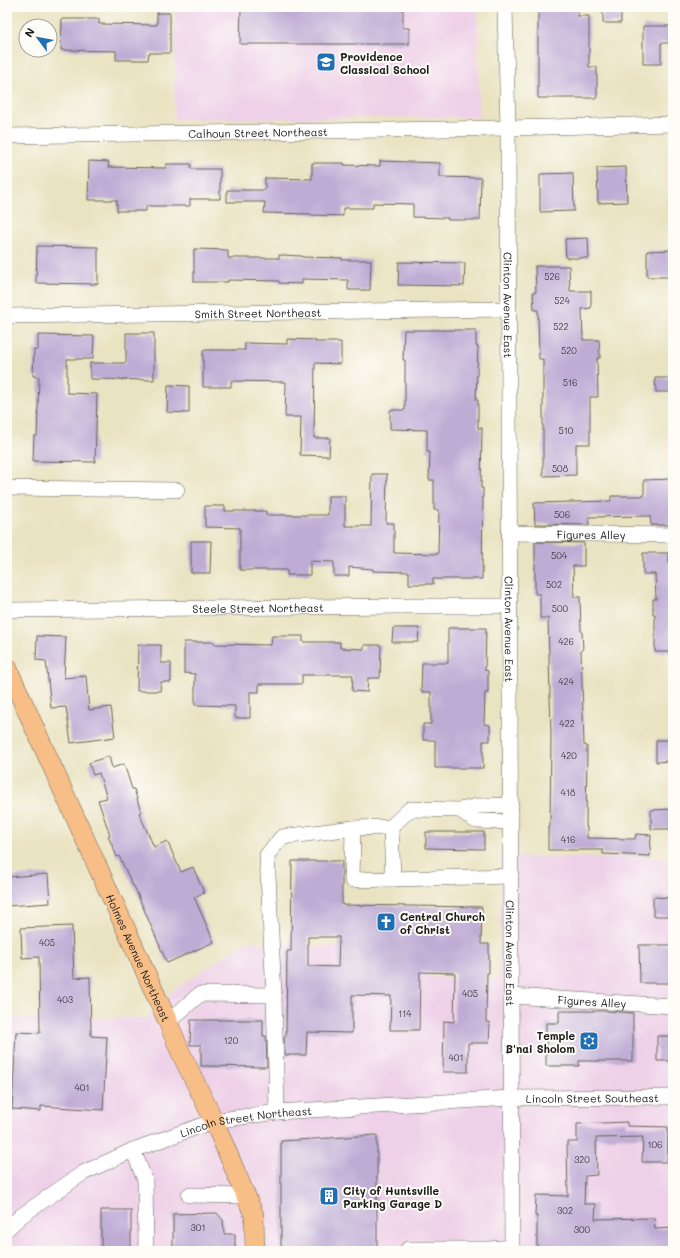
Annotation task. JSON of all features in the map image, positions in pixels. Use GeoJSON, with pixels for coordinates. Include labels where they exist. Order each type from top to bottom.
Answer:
{"type":"FeatureCollection","features":[{"type":"Feature","properties":{"kind":"main road","name":"Holmes Avenue Northeast"},"geometry":{"type":"LineString","coordinates":[[7,667],[180,1051],[214,1121],[246,1196],[254,1215],[255,1251]]}},
{"type":"Feature","properties":{"kind":"street","name":"Clinton Avenue East"},"geometry":{"type":"LineString","coordinates":[[505,7],[508,128],[512,1249]]}},
{"type":"Feature","properties":{"kind":"street","name":"Calhoun Street Northeast"},"geometry":{"type":"LineString","coordinates":[[7,136],[673,124]]}},
{"type":"Feature","properties":{"kind":"street","name":"Smith Street Northeast"},"geometry":{"type":"LineString","coordinates":[[7,316],[509,309]]}},
{"type":"Feature","properties":{"kind":"street"},"geometry":{"type":"LineString","coordinates":[[7,488],[177,490]]}},
{"type":"Feature","properties":{"kind":"street","name":"Figures Alley"},"geometry":{"type":"LineString","coordinates":[[509,533],[673,535]]}},
{"type":"Feature","properties":{"kind":"street","name":"Steele Street Northeast"},"geometry":{"type":"LineString","coordinates":[[7,610],[510,606]]}},
{"type":"Feature","properties":{"kind":"street"},"geometry":{"type":"LineString","coordinates":[[277,1112],[274,995],[267,856],[282,837],[353,828],[391,827],[410,810],[460,810],[477,806],[510,805]]}},
{"type":"Feature","properties":{"kind":"street"},"geometry":{"type":"LineString","coordinates":[[460,810],[476,821],[510,822]]}},
{"type":"Feature","properties":{"kind":"street"},"geometry":{"type":"LineString","coordinates":[[391,827],[393,879]]}},
{"type":"Feature","properties":{"kind":"street"},"geometry":{"type":"LineString","coordinates":[[353,828],[352,880],[511,876]]}},
{"type":"Feature","properties":{"kind":"street"},"geometry":{"type":"LineString","coordinates":[[168,1022],[200,994],[274,995]]}},
{"type":"Feature","properties":{"kind":"street","name":"Figures Alley"},"geometry":{"type":"LineString","coordinates":[[511,996],[673,1006]]}},
{"type":"Feature","properties":{"kind":"street","name":"Lincoln Street Southeast"},"geometry":{"type":"LineString","coordinates":[[511,1098],[673,1097]]}},
{"type":"Feature","properties":{"kind":"street","name":"Lincoln Street Northeast"},"geometry":{"type":"LineString","coordinates":[[7,1229],[21,1216],[83,1173],[133,1150],[214,1121],[277,1112],[511,1098]]}},
{"type":"Feature","properties":{"kind":"street"},"geometry":{"type":"LineString","coordinates":[[133,1150],[145,1180],[146,1251]]}},
{"type":"Feature","properties":{"kind":"street"},"geometry":{"type":"LineString","coordinates":[[189,1195],[246,1196]]}},
{"type":"Feature","properties":{"kind":"street"},"geometry":{"type":"LineString","coordinates":[[408,1251],[408,1249],[512,1249]]}},
{"type":"Feature","properties":{"kind":"shaded area","name":"Providence Classical School"},"geometry":{"type":"Polygon","coordinates":[[[175,7],[478,7],[479,117],[174,119],[175,7]]]}},
{"type":"Feature","properties":{"kind":"shaded area"},"geometry":{"type":"Polygon","coordinates":[[[501,857],[673,858],[673,1251],[7,1251],[7,1018],[147,1018],[173,991],[247,941],[424,954],[429,977],[499,978],[501,857]]]}},
{"type":"Feature","properties":{"kind":"building"},"geometry":{"type":"Polygon","coordinates":[[[241,7],[403,7],[403,28],[409,28],[409,44],[240,44],[241,7]]]}},
{"type":"Feature","properties":{"kind":"building"},"geometry":{"type":"Polygon","coordinates":[[[538,7],[578,7],[578,16],[589,16],[589,67],[597,67],[597,98],[538,98],[538,7]]]}},
{"type":"Feature","properties":{"kind":"building"},"geometry":{"type":"Polygon","coordinates":[[[603,7],[621,7],[621,23],[603,23],[603,7]]]}},
{"type":"Feature","properties":{"kind":"building"},"geometry":{"type":"Polygon","coordinates":[[[157,13],[170,13],[170,53],[149,53],[148,60],[116,60],[116,51],[61,50],[62,19],[99,19],[99,24],[157,25],[157,13]]]}},
{"type":"Feature","properties":{"kind":"building"},"geometry":{"type":"Polygon","coordinates":[[[643,26],[673,26],[673,43],[661,43],[661,64],[643,64],[643,26]]]}},
{"type":"Feature","properties":{"kind":"building"},"geometry":{"type":"Polygon","coordinates":[[[89,161],[109,162],[108,167],[166,168],[166,164],[191,164],[191,169],[220,169],[220,199],[190,199],[190,206],[146,206],[146,211],[117,211],[117,200],[88,200],[89,161]]]}},
{"type":"Feature","properties":{"kind":"building"},"geometry":{"type":"Polygon","coordinates":[[[380,161],[440,163],[440,177],[481,178],[480,220],[448,220],[448,218],[413,217],[413,204],[373,203],[373,208],[343,208],[343,216],[264,213],[265,202],[227,202],[227,190],[265,190],[265,178],[312,179],[312,163],[344,163],[344,165],[380,166],[380,161]]]}},
{"type":"Feature","properties":{"kind":"building"},"geometry":{"type":"Polygon","coordinates":[[[626,167],[627,202],[598,203],[597,168],[626,167]]]}},
{"type":"Feature","properties":{"kind":"building"},"geometry":{"type":"Polygon","coordinates":[[[573,173],[574,211],[540,212],[540,174],[573,173]]]}},
{"type":"Feature","properties":{"kind":"building"},"geometry":{"type":"Polygon","coordinates":[[[588,238],[589,258],[566,258],[565,239],[588,238]]]}},
{"type":"Feature","properties":{"kind":"building"},"geometry":{"type":"Polygon","coordinates":[[[37,246],[98,247],[98,284],[36,283],[37,246]]]}},
{"type":"Feature","properties":{"kind":"building"},"geometry":{"type":"Polygon","coordinates":[[[194,249],[228,250],[228,258],[279,258],[279,255],[342,258],[342,260],[371,260],[370,290],[348,290],[348,280],[302,279],[302,284],[279,283],[279,281],[228,280],[228,282],[194,282],[194,249]]]}},
{"type":"Feature","properties":{"kind":"building"},"geometry":{"type":"Polygon","coordinates":[[[673,250],[673,277],[647,277],[647,251],[673,250]]]}},
{"type":"Feature","properties":{"kind":"building"},"geometry":{"type":"Polygon","coordinates":[[[399,262],[465,263],[464,286],[398,285],[399,262]]]}},
{"type":"Feature","properties":{"kind":"building"},"geometry":{"type":"Polygon","coordinates":[[[535,266],[569,266],[570,291],[591,291],[591,308],[582,309],[583,340],[599,340],[600,358],[597,358],[598,397],[590,397],[590,444],[576,444],[576,475],[543,476],[543,359],[539,359],[538,310],[534,310],[533,292],[536,292],[535,266]]]}},
{"type":"Feature","properties":{"kind":"building"},"geometry":{"type":"Polygon","coordinates":[[[404,330],[476,330],[476,346],[478,346],[476,400],[478,400],[478,428],[482,428],[482,579],[433,579],[433,584],[409,584],[409,572],[373,571],[373,569],[349,567],[349,576],[334,576],[334,562],[310,561],[310,575],[287,575],[287,570],[240,570],[240,528],[205,527],[205,506],[225,506],[225,511],[266,511],[266,515],[328,515],[328,496],[345,496],[345,526],[371,526],[372,474],[387,474],[386,523],[394,523],[394,553],[438,554],[439,510],[434,510],[434,480],[429,480],[430,452],[427,452],[427,430],[390,429],[390,410],[405,410],[405,360],[403,360],[404,330]]]}},
{"type":"Feature","properties":{"kind":"building"},"geometry":{"type":"Polygon","coordinates":[[[126,333],[154,333],[154,380],[90,379],[90,363],[126,363],[126,333]]]}},
{"type":"Feature","properties":{"kind":"building"},"geometry":{"type":"Polygon","coordinates":[[[38,335],[94,336],[93,359],[67,359],[67,393],[97,394],[95,462],[33,461],[34,436],[37,436],[39,377],[33,376],[34,350],[38,350],[38,335]]]}},
{"type":"Feature","properties":{"kind":"building"},"geometry":{"type":"Polygon","coordinates":[[[287,339],[315,340],[315,342],[341,342],[341,364],[315,363],[314,438],[330,438],[329,456],[300,455],[301,417],[285,417],[286,382],[231,381],[231,387],[203,387],[203,350],[245,350],[245,343],[287,344],[287,339]]]}},
{"type":"Feature","properties":{"kind":"building"},"geometry":{"type":"Polygon","coordinates":[[[655,378],[673,378],[673,392],[656,392],[655,378]]]}},
{"type":"Feature","properties":{"kind":"building"},"geometry":{"type":"Polygon","coordinates":[[[168,385],[189,386],[189,413],[167,412],[168,385]]]}},
{"type":"Feature","properties":{"kind":"building"},"geometry":{"type":"Polygon","coordinates":[[[673,479],[673,525],[651,525],[650,516],[589,517],[589,525],[535,524],[534,503],[611,501],[611,496],[644,496],[644,480],[673,479]]]}},
{"type":"Feature","properties":{"kind":"building"},"geometry":{"type":"Polygon","coordinates":[[[191,541],[211,541],[210,573],[191,573],[191,541]]]}},
{"type":"Feature","properties":{"kind":"building"},"geometry":{"type":"Polygon","coordinates":[[[535,542],[584,543],[584,566],[573,566],[574,597],[580,597],[583,650],[581,650],[584,745],[587,746],[587,838],[635,839],[636,834],[651,835],[650,856],[603,854],[603,850],[548,850],[548,827],[550,827],[551,735],[548,618],[540,618],[540,594],[535,594],[535,542]]]}},
{"type":"Feature","properties":{"kind":"building"},"geometry":{"type":"Polygon","coordinates":[[[643,553],[668,553],[669,564],[673,564],[673,652],[655,652],[655,614],[653,614],[653,599],[656,599],[655,574],[643,574],[643,553]]]}},
{"type":"Feature","properties":{"kind":"building"},"geometry":{"type":"Polygon","coordinates":[[[393,628],[419,628],[418,642],[392,642],[393,628]]]}},
{"type":"Feature","properties":{"kind":"building"},"geometry":{"type":"Polygon","coordinates":[[[448,628],[486,628],[485,670],[488,671],[488,693],[485,693],[484,724],[490,725],[490,741],[483,741],[483,768],[435,768],[435,740],[423,740],[423,724],[431,724],[431,692],[421,692],[422,663],[448,663],[448,628]]]}},
{"type":"Feature","properties":{"kind":"building"},"geometry":{"type":"Polygon","coordinates":[[[37,636],[66,637],[64,678],[86,676],[89,710],[111,707],[115,737],[71,743],[66,707],[51,708],[46,661],[36,660],[37,636]]]}},
{"type":"Feature","properties":{"kind":"building"},"geometry":{"type":"Polygon","coordinates":[[[272,636],[303,636],[303,642],[340,642],[340,648],[364,649],[364,645],[381,645],[380,678],[368,678],[367,692],[352,691],[353,675],[302,675],[302,684],[259,684],[259,692],[250,692],[250,718],[235,718],[235,706],[195,705],[195,674],[184,673],[184,642],[271,645],[272,636]]]}},
{"type":"Feature","properties":{"kind":"building"},"geometry":{"type":"Polygon","coordinates":[[[138,645],[161,645],[161,663],[171,663],[171,682],[161,682],[160,691],[137,691],[138,645]]]}},
{"type":"Feature","properties":{"kind":"building"},"geometry":{"type":"Polygon","coordinates":[[[656,740],[673,740],[673,761],[656,762],[656,740]]]}},
{"type":"Feature","properties":{"kind":"building"},"geometry":{"type":"Polygon","coordinates":[[[109,756],[112,768],[124,764],[132,789],[134,789],[141,812],[139,813],[154,847],[167,841],[181,872],[193,867],[204,893],[194,897],[214,942],[167,963],[134,886],[119,856],[117,857],[108,836],[110,835],[98,800],[107,798],[99,773],[93,775],[89,763],[109,756]]]}},
{"type":"Feature","properties":{"kind":"building"},"geometry":{"type":"Polygon","coordinates":[[[673,809],[673,829],[651,829],[651,810],[673,809]]]}},
{"type":"Feature","properties":{"kind":"building"},"geometry":{"type":"Polygon","coordinates":[[[426,832],[484,832],[484,849],[426,848],[426,832]]]}},
{"type":"Feature","properties":{"kind":"building"},"geometry":{"type":"Polygon","coordinates":[[[292,861],[342,861],[342,905],[482,907],[481,944],[489,944],[486,1022],[490,1022],[489,1043],[468,1043],[468,1072],[443,1072],[444,1021],[454,1022],[455,973],[420,972],[419,1030],[390,1030],[391,996],[352,995],[352,1033],[307,1032],[306,1055],[285,1055],[284,1036],[286,1036],[287,951],[291,951],[292,861]],[[308,937],[308,966],[338,967],[339,937],[308,937]]]}},
{"type":"Feature","properties":{"kind":"building"},"geometry":{"type":"Polygon","coordinates":[[[48,874],[50,903],[7,906],[7,877],[48,874]]]}},
{"type":"Feature","properties":{"kind":"building"},"geometry":{"type":"Polygon","coordinates":[[[653,897],[673,898],[673,916],[653,916],[653,897]]]}},
{"type":"Feature","properties":{"kind":"building"},"geometry":{"type":"Polygon","coordinates":[[[72,926],[74,978],[90,977],[91,1036],[107,1037],[103,1110],[41,1106],[41,1111],[12,1109],[16,1032],[40,1033],[39,957],[22,958],[21,928],[72,926]]]}},
{"type":"Feature","properties":{"kind":"building"},"geometry":{"type":"Polygon","coordinates":[[[639,945],[673,945],[673,983],[640,983],[639,945]]]}},
{"type":"Feature","properties":{"kind":"building","name":"Temple B'nai Sholom"},"geometry":{"type":"Polygon","coordinates":[[[559,1011],[608,1011],[633,1013],[633,1061],[579,1061],[579,1066],[546,1066],[546,1023],[559,1023],[559,1011]]]}},
{"type":"Feature","properties":{"kind":"building"},"geometry":{"type":"Polygon","coordinates":[[[191,1020],[263,1020],[263,1036],[266,1036],[267,1067],[201,1066],[201,1045],[190,1045],[191,1020]]]}},
{"type":"Feature","properties":{"kind":"building"},"geometry":{"type":"Polygon","coordinates":[[[657,1036],[673,1036],[673,1061],[657,1061],[657,1036]]]}},
{"type":"Feature","properties":{"kind":"building"},"geometry":{"type":"Polygon","coordinates":[[[627,1122],[627,1126],[668,1127],[667,1162],[642,1162],[643,1137],[596,1138],[597,1175],[585,1176],[584,1204],[596,1204],[595,1219],[654,1218],[655,1229],[673,1228],[673,1251],[537,1251],[537,1216],[535,1216],[536,1195],[568,1196],[567,1142],[577,1142],[577,1124],[627,1122]]]}},
{"type":"Feature","properties":{"kind":"building","name":"City of Huntsville Parking Garage D"},"geometry":{"type":"Polygon","coordinates":[[[377,1135],[377,1251],[281,1251],[281,1141],[377,1135]]]}},
{"type":"Feature","properties":{"kind":"building"},"geometry":{"type":"Polygon","coordinates":[[[101,1210],[131,1210],[131,1251],[101,1251],[101,1210]]]}},
{"type":"Feature","properties":{"kind":"building"},"geometry":{"type":"Polygon","coordinates":[[[217,1213],[223,1220],[224,1234],[235,1234],[235,1251],[173,1251],[173,1214],[217,1213]]]}},
{"type":"Feature","properties":{"kind":"place","name":"Providence Classical School"},"geometry":{"type":"Point","coordinates":[326,62]}},
{"type":"Feature","properties":{"kind":"place","name":"Central Church of Christ"},"geometry":{"type":"Point","coordinates":[386,922]}},
{"type":"Feature","properties":{"kind":"place","name":"Temple B'nai Sholom"},"geometry":{"type":"Point","coordinates":[589,1041]}},
{"type":"Feature","properties":{"kind":"place","name":"City of Huntsville Parking Garage D"},"geometry":{"type":"Point","coordinates":[329,1196]}}]}
